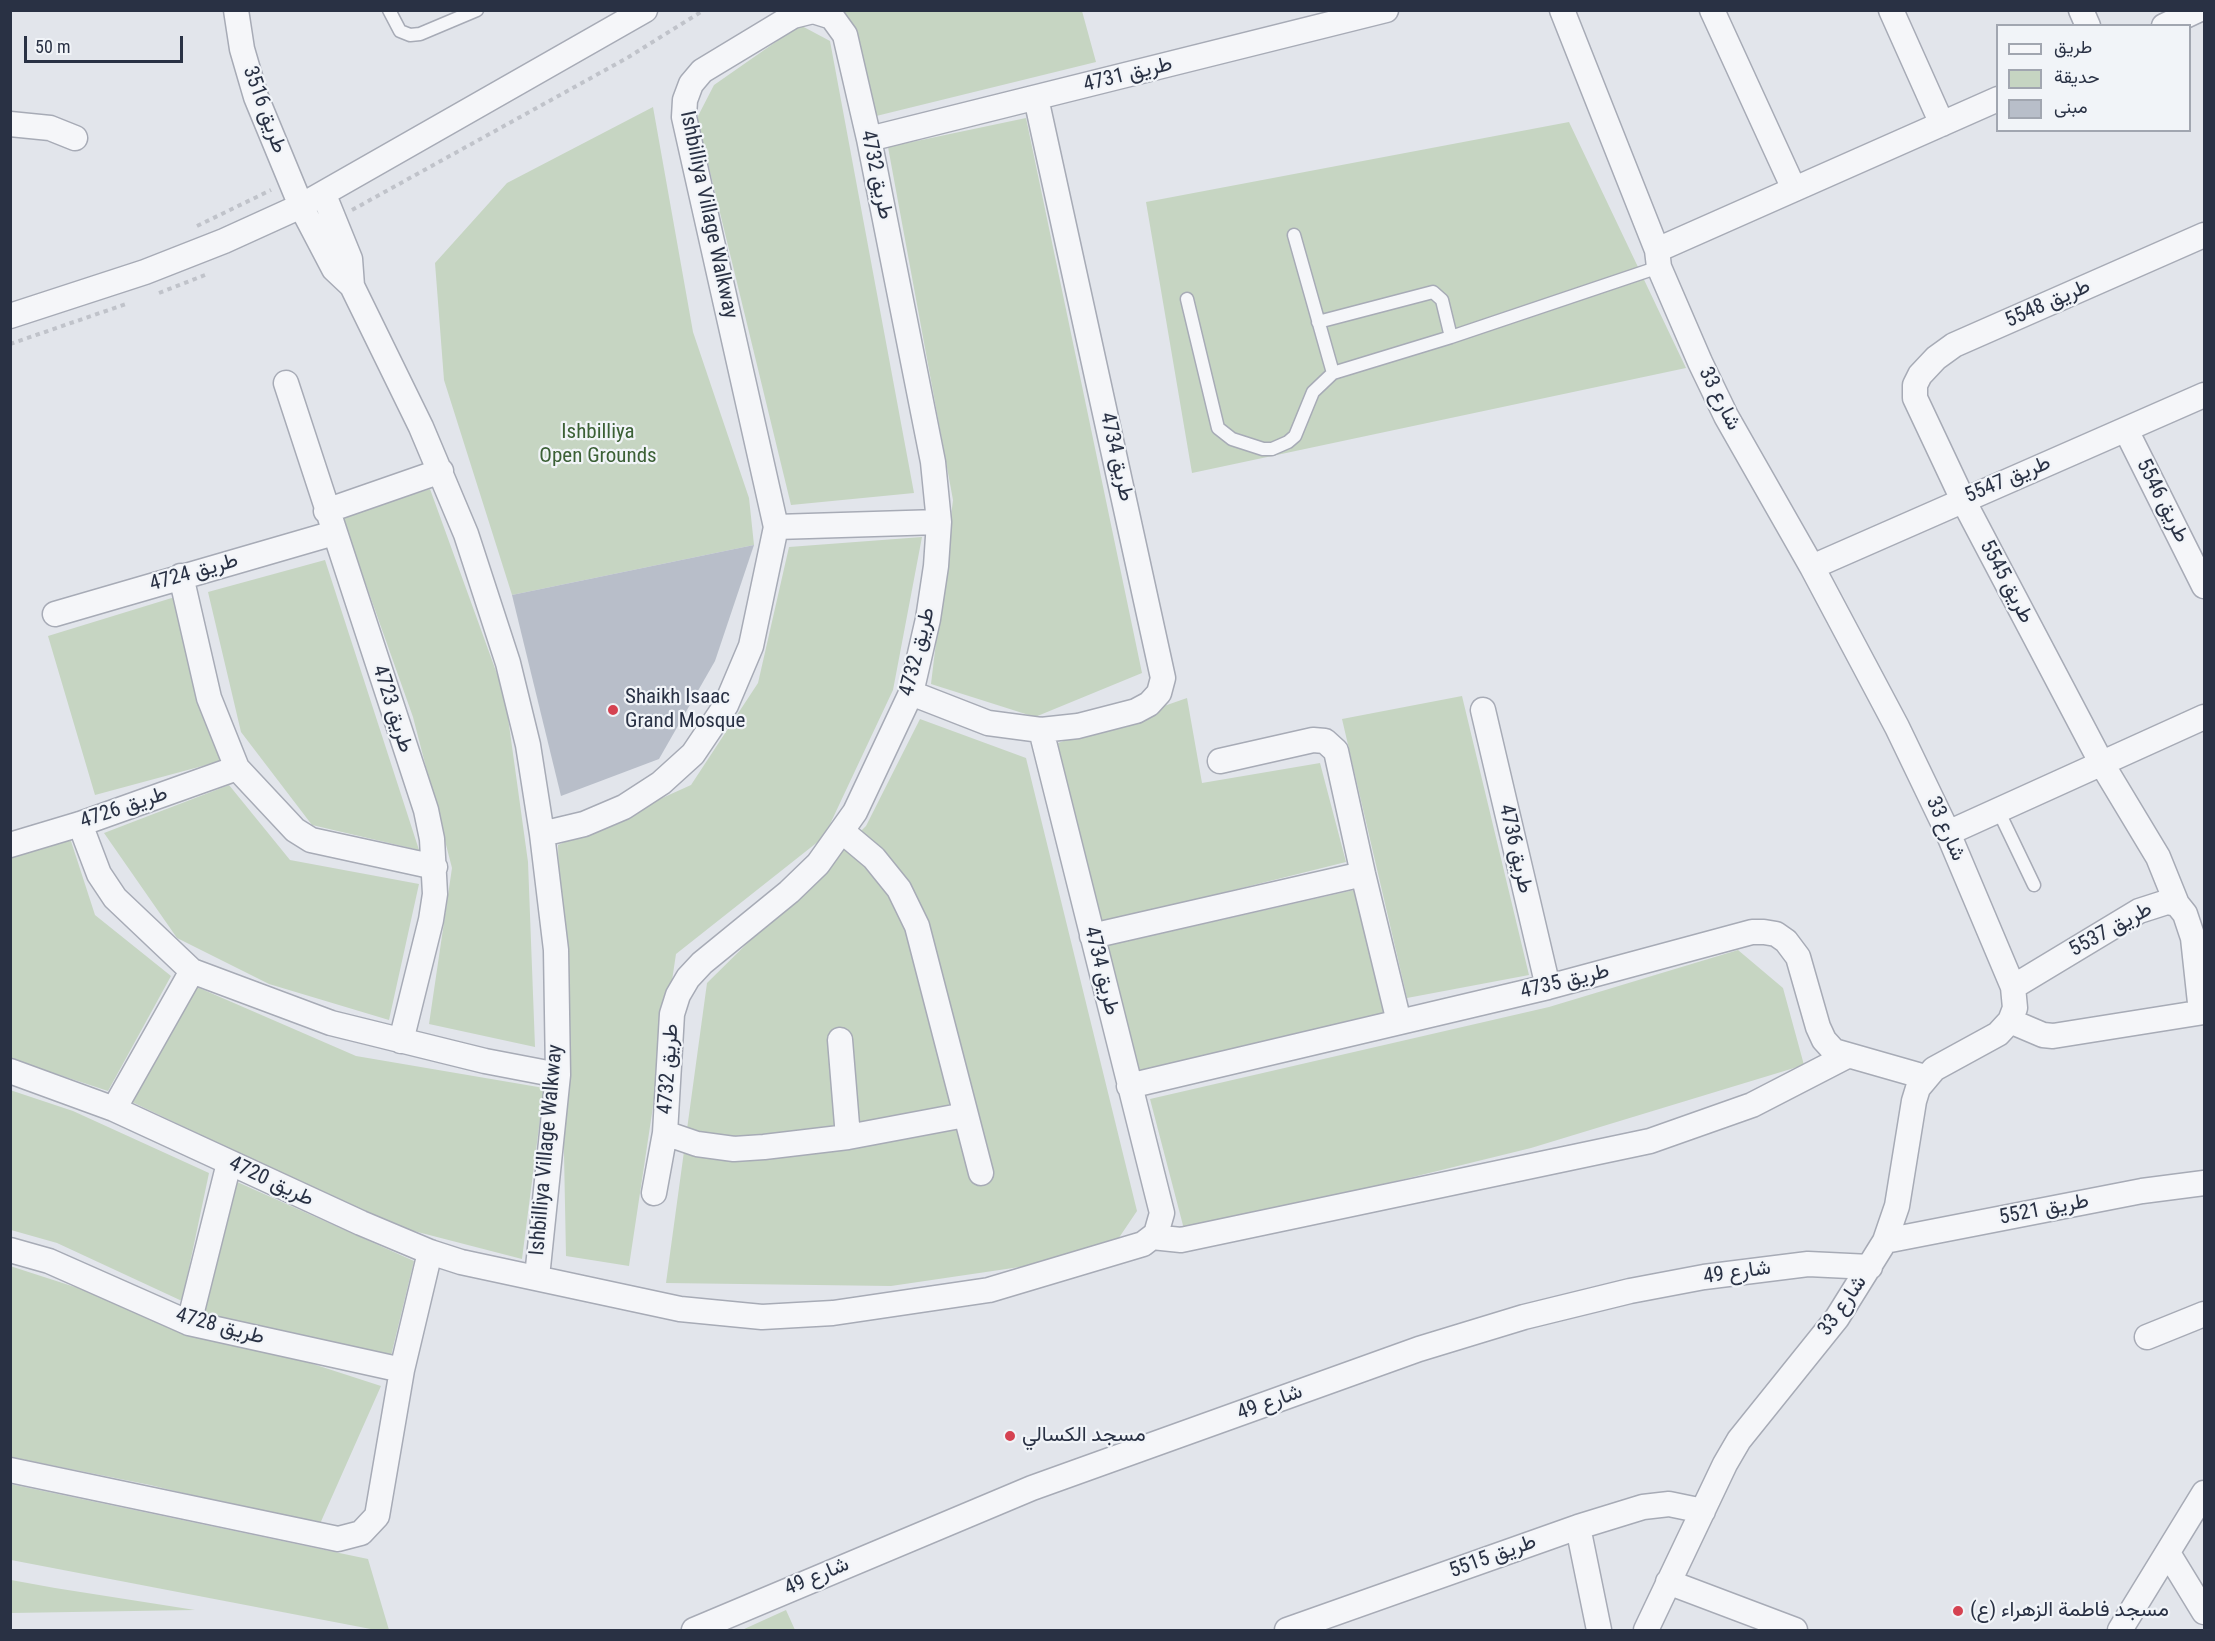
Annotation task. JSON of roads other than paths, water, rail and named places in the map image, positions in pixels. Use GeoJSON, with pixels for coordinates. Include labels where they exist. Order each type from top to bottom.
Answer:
{"type":"FeatureCollection","features":[{"type":"Feature","properties":{"kind":"street","name":"طريق 3516"},"geometry":{"type":"LineString","coordinates":[[236,10],[242,50],[256,97],[301,206],[334,269],[352,286]]}},
{"type":"Feature","properties":{"kind":"street","name":"طريق 4731"},"geometry":{"type":"LineString","coordinates":[[869,139],[1386,10]]}},
{"type":"Feature","properties":{"kind":"street","name":"شارع 33"},"geometry":{"type":"LineString","coordinates":[[1562,10],[1658,258],[1726,416],[1812,567],[1897,727],[1948,833],[2013,987],[2015,1008],[2010,1022]]}},
{"type":"Feature","properties":{"kind":"street"},"geometry":{"type":"LineString","coordinates":[[1712,10],[1794,189]]}},
{"type":"Feature","properties":{"kind":"street"},"geometry":{"type":"LineString","coordinates":[[1891,10],[1942,124]]}},
{"type":"Feature","properties":{"kind":"street"},"geometry":{"type":"LineString","coordinates":[[2081,10],[2087,24]]}},
{"type":"Feature","properties":{"kind":"street"},"geometry":{"type":"LineString","coordinates":[[2168,24],[2198,10]]}},
{"type":"Feature","properties":{"kind":"street","name":"Ishbilliya Village Walkway"},"geometry":{"type":"LineString","coordinates":[[542,834],[584,824],[624,807],[661,783],[693,754],[726,705],[751,646],[776,528],[684,117],[685,100],[691,84],[702,71],[793,16],[813,11],[832,17],[845,35]]}},
{"type":"Feature","properties":{"kind":"street"},"geometry":{"type":"LineString","coordinates":[[10,316],[145,272],[224,241],[324,195],[634,14]]}},
{"type":"Feature","properties":{"kind":"street","name":"طريق 4732"},"geometry":{"type":"LineString","coordinates":[[654,1193],[664,1133],[672,1014],[683,986],[702,963],[789,892],[818,864],[843,832],[867,791],[911,693],[928,619],[936,566],[939,522],[933,462],[869,139],[845,35]]}},
{"type":"Feature","properties":{"kind":"street","name":"طريق 4734"},"geometry":{"type":"LineString","coordinates":[[911,693],[988,723],[1041,730],[1078,726],[1136,711],[1149,704],[1159,693],[1163,678],[1036,98]]}},
{"type":"Feature","properties":{"kind":"street"},"geometry":{"type":"LineString","coordinates":[[1658,258],[1794,189],[1996,100]]}},
{"type":"Feature","properties":{"kind":"street"},"geometry":{"type":"LineString","coordinates":[[10,124],[50,128],[75,138]]}},
{"type":"Feature","properties":{"kind":"street"},"geometry":{"type":"LineString","coordinates":[[324,195],[350,259],[352,286]]}},
{"type":"Feature","properties":{"kind":"street","name":"طريق 5548"},"geometry":{"type":"LineString","coordinates":[[1915,398],[1915,385],[1920,375],[1936,358],[1954,345],[2205,235]]}},
{"type":"Feature","properties":{"kind":"street","name":"Ishbilliya Village Walkway"},"geometry":{"type":"LineString","coordinates":[[352,286],[441,471],[485,588],[508,663],[528,746],[542,834],[555,950],[558,1075],[537,1277],[680,1309],[762,1317],[833,1313],[988,1290],[1143,1244],[1152,1237]]}},
{"type":"Feature","properties":{"kind":"street","name":"طريق 4723"},"geometry":{"type":"LineString","coordinates":[[286,383],[326,511],[426,810],[435,867],[431,920],[401,1041]]}},
{"type":"Feature","properties":{"kind":"street","name":"طريق 5547"},"geometry":{"type":"LineString","coordinates":[[1812,567],[2205,395]]}},
{"type":"Feature","properties":{"kind":"street","name":"طريق 5545"},"geometry":{"type":"LineString","coordinates":[[1915,398],[1963,500],[2102,764],[2158,857],[2177,904]]}},
{"type":"Feature","properties":{"kind":"street","name":"طريق 5546"},"geometry":{"type":"LineString","coordinates":[[2126,430],[2202,576]]}},
{"type":"Feature","properties":{"kind":"street"},"geometry":{"type":"LineString","coordinates":[[326,511],[441,471]]}},
{"type":"Feature","properties":{"kind":"street"},"geometry":{"type":"LineString","coordinates":[[776,528],[939,522]]}},
{"type":"Feature","properties":{"kind":"street","name":"طريق 4724"},"geometry":{"type":"LineString","coordinates":[[55,614],[334,533]]}},
{"type":"Feature","properties":{"kind":"street"},"geometry":{"type":"LineString","coordinates":[[181,576],[209,698],[237,768],[295,830],[311,840],[435,867]]}},
{"type":"Feature","properties":{"kind":"street","name":"طريق 4736"},"geometry":{"type":"LineString","coordinates":[[1483,710],[1548,987]]}},
{"type":"Feature","properties":{"kind":"street"},"geometry":{"type":"LineString","coordinates":[[1948,833],[2205,717]]}},
{"type":"Feature","properties":{"kind":"street","name":"طريق 4734"},"geometry":{"type":"LineString","coordinates":[[1041,730],[1161,1213],[1152,1237]]}},
{"type":"Feature","properties":{"kind":"street"},"geometry":{"type":"LineString","coordinates":[[1220,761],[1313,740],[1325,741],[1336,751],[1362,874],[1399,1023]]}},
{"type":"Feature","properties":{"kind":"street","name":"طريق 4726"},"geometry":{"type":"LineString","coordinates":[[10,845],[80,824],[237,768]]}},
{"type":"Feature","properties":{"kind":"street"},"geometry":{"type":"LineString","coordinates":[[80,824],[99,874],[115,898],[192,971],[332,1023],[401,1041],[558,1075]]}},
{"type":"Feature","properties":{"kind":"street"},"geometry":{"type":"LineString","coordinates":[[843,832],[874,858],[893,882],[917,926],[981,1173]]}},
{"type":"Feature","properties":{"kind":"street"},"geometry":{"type":"LineString","coordinates":[[1092,936],[1362,874]]}},
{"type":"Feature","properties":{"kind":"street","name":"طريق 5537"},"geometry":{"type":"LineString","coordinates":[[2010,1022],[2043,1035],[2053,1036],[2203,1012],[2197,925],[2177,904],[2167,902],[2139,911],[2013,987]]}},
{"type":"Feature","properties":{"kind":"street","name":"طريق 4735"},"geometry":{"type":"LineString","coordinates":[[1129,1086],[1548,987],[1752,932],[1776,934],[1786,941],[1798,957],[1824,1040],[1834,1051],[1925,1077]]}},
{"type":"Feature","properties":{"kind":"street"},"geometry":{"type":"LineString","coordinates":[[114,1109],[192,971]]}},
{"type":"Feature","properties":{"kind":"street"},"geometry":{"type":"LineString","coordinates":[[1925,1077],[1944,1063],[1998,1034],[2010,1022]]}},
{"type":"Feature","properties":{"kind":"street"},"geometry":{"type":"LineString","coordinates":[[840,1040],[848,1137]]}},
{"type":"Feature","properties":{"kind":"street"},"geometry":{"type":"LineString","coordinates":[[1152,1237],[1181,1240],[1650,1141],[1752,1106],[1847,1056]]}},
{"type":"Feature","properties":{"kind":"street","name":"طريق 4720"},"geometry":{"type":"LineString","coordinates":[[10,1071],[114,1109],[430,1252],[461,1262],[537,1277]]}},
{"type":"Feature","properties":{"kind":"street","name":"شارع 33"},"geometry":{"type":"LineString","coordinates":[[1646,1630],[1663,1590],[1739,1440],[1837,1318],[1885,1241],[1897,1206],[1914,1101],[1925,1077]]}},
{"type":"Feature","properties":{"kind":"street"},"geometry":{"type":"LineString","coordinates":[[664,1133],[697,1144],[734,1149],[848,1137],[965,1114]]}},
{"type":"Feature","properties":{"kind":"street"},"geometry":{"type":"LineString","coordinates":[[189,1323],[229,1163]]}},
{"type":"Feature","properties":{"kind":"street","name":"طريق 5521"},"geometry":{"type":"LineString","coordinates":[[1885,1241],[2142,1191],[2205,1183]]}},
{"type":"Feature","properties":{"kind":"street","name":"طريق 4728"},"geometry":{"type":"LineString","coordinates":[[10,1250],[49,1261],[189,1323],[402,1370]]}},
{"type":"Feature","properties":{"kind":"street"},"geometry":{"type":"LineString","coordinates":[[10,1470],[338,1539],[349,1538],[369,1527],[377,1516],[402,1370],[430,1252]]}},
{"type":"Feature","properties":{"kind":"street","name":"شارع 49"},"geometry":{"type":"LineString","coordinates":[[694,1630],[1032,1488],[1419,1349],[1620,1294],[1704,1277],[1808,1264],[1870,1267]]}},
{"type":"Feature","properties":{"kind":"street"},"geometry":{"type":"LineString","coordinates":[[2147,1337],[2205,1314]]}},
{"type":"Feature","properties":{"kind":"street"},"geometry":{"type":"LineString","coordinates":[[2120,1630],[2205,1493]]}},
{"type":"Feature","properties":{"kind":"street","name":"طريق 5515"},"geometry":{"type":"LineString","coordinates":[[1287,1630],[1578,1527],[1656,1504],[1682,1505],[1703,1511]]}},
{"type":"Feature","properties":{"kind":"street"},"geometry":{"type":"LineString","coordinates":[[1578,1527],[1599,1630]]}},
{"type":"Feature","properties":{"kind":"street"},"geometry":{"type":"LineString","coordinates":[[2168,1553],[2205,1612]]}},
{"type":"Feature","properties":{"kind":"street"},"geometry":{"type":"LineString","coordinates":[[1663,1590],[1795,1630]]}},
{"type":"Feature","properties":{"kind":"lane"},"geometry":{"type":"LineString","coordinates":[[389,10],[400,32],[410,35],[420,34],[477,10]]}},
{"type":"Feature","properties":{"kind":"lane"},"geometry":{"type":"LineString","coordinates":[[1294,235],[1333,373]]}},
{"type":"Feature","properties":{"kind":"lane"},"geometry":{"type":"LineString","coordinates":[[1187,299],[1214,421],[1228,436],[1263,449],[1272,449],[1288,442],[1299,429],[1313,392],[1333,373],[1451,337],[1658,258]]}},
{"type":"Feature","properties":{"kind":"lane"},"geometry":{"type":"LineString","coordinates":[[1318,322],[1433,292],[1442,300],[1451,337]]}},
{"type":"Feature","properties":{"kind":"lane"},"geometry":{"type":"LineString","coordinates":[[1998,810],[2034,885]]}},
{"type":"Feature","properties":{"kind":"place","name":"Shaikh Isaac Grand Mosque"},"geometry":{"type":"Point","coordinates":[613,710]}},
{"type":"Feature","properties":{"kind":"place","name":"مسجد الكسالي"},"geometry":{"type":"Point","coordinates":[1010,1436]}},
{"type":"Feature","properties":{"kind":"place","name":"مسجد فاطمة الزهراء (ع)"},"geometry":{"type":"Point","coordinates":[1958,1611]}},
{"type":"Feature","properties":{"kind":"park label","name":"Ishbilliya Open Grounds"},"geometry":{"type":"Point","coordinates":[598,445]}}]}
